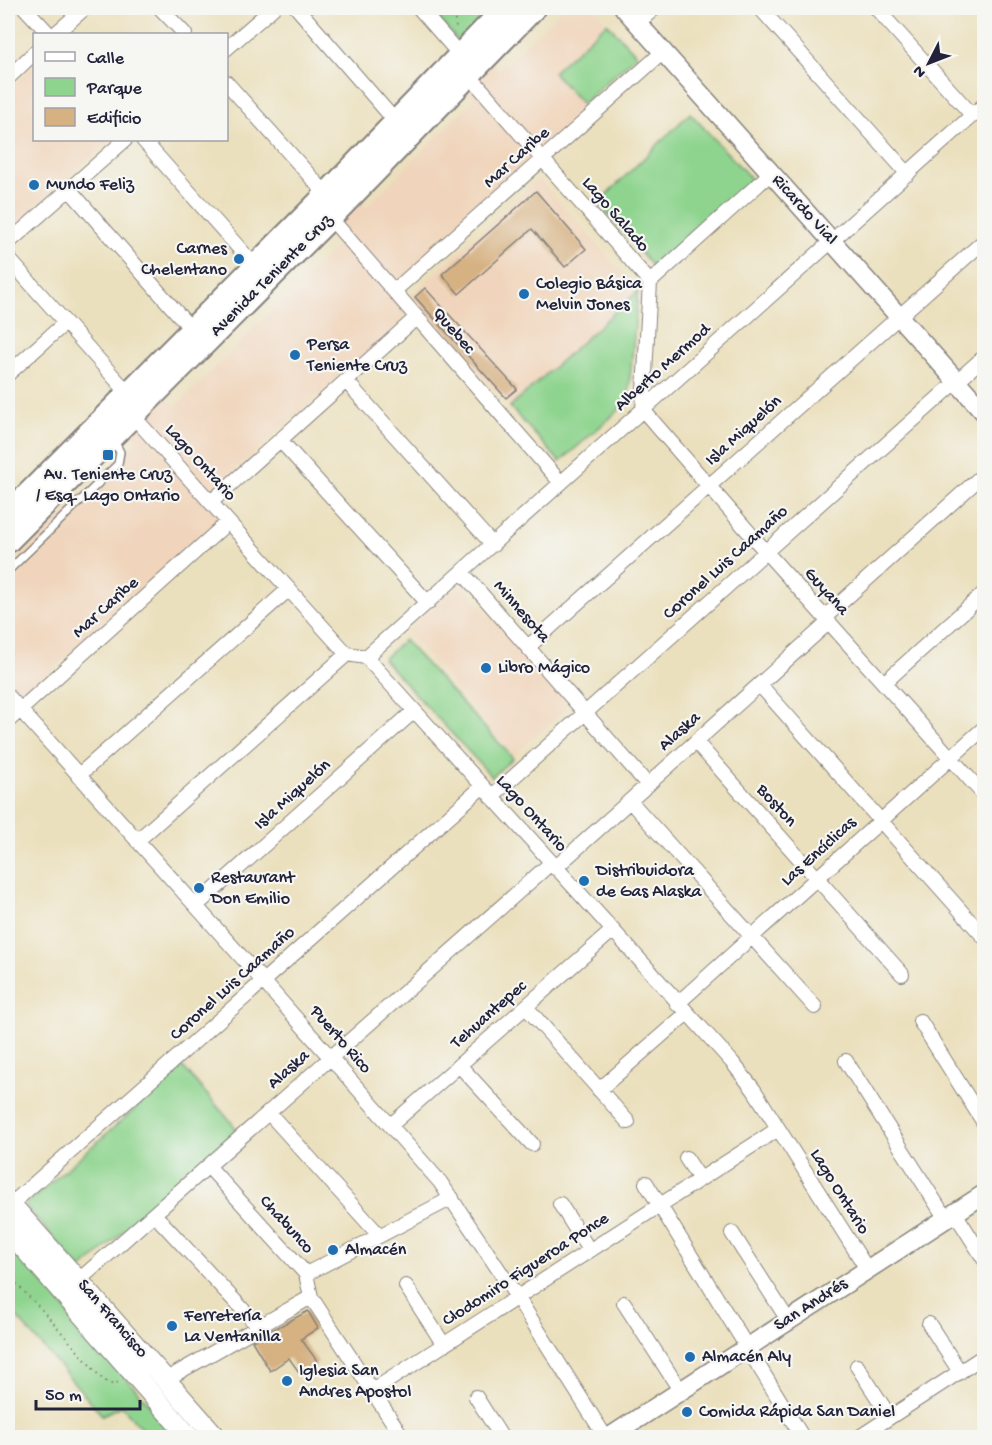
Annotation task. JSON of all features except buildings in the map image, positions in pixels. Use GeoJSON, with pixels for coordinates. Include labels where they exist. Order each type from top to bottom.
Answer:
{"type":"FeatureCollection","features":[{"type":"Feature","properties":{"kind":"main road","name":"Avenida Teniente Cruz"},"geometry":{"type":"LineString","coordinates":[[8,514],[255,266],[324,205],[465,65],[505,8]]}},
{"type":"Feature","properties":{"kind":"main road","name":"Avenida Teniente Cruz"},"geometry":{"type":"LineString","coordinates":[[8,541],[133,416],[396,122],[534,8]]}},
{"type":"Feature","properties":{"kind":"main road","name":"San Francisco"},"geometry":{"type":"LineString","coordinates":[[8,1204],[217,1437]]}},
{"type":"Feature","properties":{"kind":"main road","name":"San Francisco"},"geometry":{"type":"LineString","coordinates":[[8,1230],[190,1437]]}},
{"type":"Feature","properties":{"kind":"street"},"geometry":{"type":"LineString","coordinates":[[25,8],[48,33]]}},
{"type":"Feature","properties":{"kind":"street"},"geometry":{"type":"LineString","coordinates":[[56,33],[85,8]]}},
{"type":"Feature","properties":{"kind":"street"},"geometry":{"type":"LineString","coordinates":[[160,8],[183,33]]}},
{"type":"Feature","properties":{"kind":"street"},"geometry":{"type":"LineString","coordinates":[[228,47],[273,8]]}},
{"type":"Feature","properties":{"kind":"street"},"geometry":{"type":"LineString","coordinates":[[297,8],[396,122]]}},
{"type":"Feature","properties":{"kind":"street","name":"Lago Salado"},"geometry":{"type":"LineString","coordinates":[[419,8],[543,159],[650,282]]}},
{"type":"Feature","properties":{"kind":"street","name":"Ricardo Vial"},"geometry":{"type":"LineString","coordinates":[[624,8],[984,412]]}},
{"type":"Feature","properties":{"kind":"street"},"geometry":{"type":"LineString","coordinates":[[638,23],[655,8]]}},
{"type":"Feature","properties":{"kind":"street"},"geometry":{"type":"LineString","coordinates":[[760,8],[908,174]]}},
{"type":"Feature","properties":{"kind":"street"},"geometry":{"type":"LineString","coordinates":[[876,8],[973,116]]}},
{"type":"Feature","properties":{"kind":"street","name":"Mar Caribe"},"geometry":{"type":"LineString","coordinates":[[394,291],[663,52]]}},
{"type":"Feature","properties":{"kind":"street"},"geometry":{"type":"LineString","coordinates":[[8,78],[33,54]]}},
{"type":"Feature","properties":{"kind":"street","name":"Quebec"},"geometry":{"type":"LineString","coordinates":[[228,85],[394,291],[561,483]]}},
{"type":"Feature","properties":{"kind":"street","name":"Alberto Mermod"},"geometry":{"type":"LineString","coordinates":[[366,657],[984,105]]}},
{"type":"Feature","properties":{"kind":"street"},"geometry":{"type":"LineString","coordinates":[[8,243],[124,141]]}},
{"type":"Feature","properties":{"kind":"street"},"geometry":{"type":"LineString","coordinates":[[144,141],[255,266]]}},
{"type":"Feature","properties":{"kind":"street"},"geometry":{"type":"LineString","coordinates":[[643,410],[650,282],[771,173]]}},
{"type":"Feature","properties":{"kind":"street"},"geometry":{"type":"LineString","coordinates":[[69,189],[192,330]]}},
{"type":"Feature","properties":{"kind":"street","name":"Isla Miquelón"},"geometry":{"type":"LineString","coordinates":[[528,647],[984,241]]}},
{"type":"Feature","properties":{"kind":"street"},"geometry":{"type":"LineString","coordinates":[[8,258],[128,393]]}},
{"type":"Feature","properties":{"kind":"street"},"geometry":{"type":"LineString","coordinates":[[210,502],[417,317]]}},
{"type":"Feature","properties":{"kind":"street"},"geometry":{"type":"LineString","coordinates":[[8,374],[65,323]]}},
{"type":"Feature","properties":{"kind":"street","name":"Coronel Luis Caamaño"},"geometry":{"type":"LineString","coordinates":[[8,1204],[263,981],[486,792],[585,713],[984,357]]}},
{"type":"Feature","properties":{"kind":"street"},"geometry":{"type":"LineString","coordinates":[[346,381],[492,544]]}},
{"type":"Feature","properties":{"kind":"street","name":"Guyana"},"geometry":{"type":"LineString","coordinates":[[643,410],[766,552],[984,795]]}},
{"type":"Feature","properties":{"kind":"street","name":"Lago Ontario"},"geometry":{"type":"LineString","coordinates":[[133,416],[347,654]]}},
{"type":"Feature","properties":{"kind":"street"},"geometry":{"type":"LineString","coordinates":[[280,440],[428,603]]}},
{"type":"Feature","properties":{"kind":"street","name":"Alaska"},"geometry":{"type":"LineString","coordinates":[[78,1281],[331,1057],[648,785],[760,685],[984,474]]}},
{"type":"Feature","properties":{"kind":"street","name":"Mar Caribe"},"geometry":{"type":"LineString","coordinates":[[8,721],[228,522]]}},
{"type":"Feature","properties":{"kind":"street","name":"Minnesota"},"geometry":{"type":"LineString","coordinates":[[462,572],[648,785]]}},
{"type":"Feature","properties":{"kind":"street"},"geometry":{"type":"LineString","coordinates":[[78,776],[289,589]]}},
{"type":"Feature","properties":{"kind":"street"},"geometry":{"type":"LineString","coordinates":[[884,683],[984,593]]}},
{"type":"Feature","properties":{"kind":"street"},"geometry":{"type":"LineString","coordinates":[[137,841],[347,654],[366,657]]}},
{"type":"Feature","properties":{"kind":"street","name":"Lago Ontario"},"geometry":{"type":"LineString","coordinates":[[366,657],[744,1077],[867,1269]]}},
{"type":"Feature","properties":{"kind":"street"},"geometry":{"type":"LineString","coordinates":[[760,685],[984,937]]}},
{"type":"Feature","properties":{"kind":"street","name":"Puerto Rico"},"geometry":{"type":"LineString","coordinates":[[8,696],[331,1057],[452,1198],[607,1437]]}},
{"type":"Feature","properties":{"kind":"street","name":"Isla Miquelón"},"geometry":{"type":"LineString","coordinates":[[196,906],[414,711]]}},
{"type":"Feature","properties":{"kind":"street","name":"Las Encíclicas"},"geometry":{"type":"LineString","coordinates":[[599,1090],[751,937],[984,728]]}},
{"type":"Feature","properties":{"kind":"street","name":"Boston"},"geometry":{"type":"LineString","coordinates":[[696,742],[902,974]]}},
{"type":"Feature","properties":{"kind":"street"},"geometry":{"type":"LineString","coordinates":[[630,801],[815,1007]]}},
{"type":"Feature","properties":{"kind":"street","name":"Tehuantepec"},"geometry":{"type":"LineString","coordinates":[[391,1125],[612,931]]}},
{"type":"Feature","properties":{"kind":"street"},"geometry":{"type":"LineString","coordinates":[[526,1007],[628,1122]]}},
{"type":"Feature","properties":{"kind":"street"},"geometry":{"type":"LineString","coordinates":[[920,1021],[984,1123]]}},
{"type":"Feature","properties":{"kind":"street"},"geometry":{"type":"LineString","coordinates":[[846,1061],[950,1216],[984,1259]]}},
{"type":"Feature","properties":{"kind":"street"},"geometry":{"type":"LineString","coordinates":[[459,1065],[532,1144]]}},
{"type":"Feature","properties":{"kind":"street"},"geometry":{"type":"LineString","coordinates":[[268,1113],[379,1235]]}},
{"type":"Feature","properties":{"kind":"street","name":"Clodomiro Figueroa Ponce"},"geometry":{"type":"LineString","coordinates":[[372,1391],[778,1129]]}},
{"type":"Feature","properties":{"kind":"street"},"geometry":{"type":"LineString","coordinates":[[686,1158],[700,1179]]}},
{"type":"Feature","properties":{"kind":"street","name":"Chabunco"},"geometry":{"type":"LineString","coordinates":[[208,1166],[306,1274],[311,1297],[403,1437]]}},
{"type":"Feature","properties":{"kind":"street"},"geometry":{"type":"LineString","coordinates":[[646,1183],[803,1437]]}},
{"type":"Feature","properties":{"kind":"street","name":"San Andrés"},"geometry":{"type":"LineString","coordinates":[[607,1437],[984,1194]]}},
{"type":"Feature","properties":{"kind":"street"},"geometry":{"type":"LineString","coordinates":[[306,1274],[452,1198]]}},
{"type":"Feature","properties":{"kind":"street"},"geometry":{"type":"LineString","coordinates":[[560,1204],[590,1250]]}},
{"type":"Feature","properties":{"kind":"street"},"geometry":{"type":"LineString","coordinates":[[154,1214],[259,1327]]}},
{"type":"Feature","properties":{"kind":"street"},"geometry":{"type":"LineString","coordinates":[[732,1233],[788,1320]]}},
{"type":"Feature","properties":{"kind":"street"},"geometry":{"type":"LineString","coordinates":[[406,1286],[444,1345]]}},
{"type":"Feature","properties":{"kind":"street"},"geometry":{"type":"LineString","coordinates":[[165,1380],[311,1297]]}},
{"type":"Feature","properties":{"kind":"street"},"geometry":{"type":"LineString","coordinates":[[624,1303],[680,1390]]}},
{"type":"Feature","properties":{"kind":"street"},"geometry":{"type":"LineString","coordinates":[[929,1324],[960,1372]]}},
{"type":"Feature","properties":{"kind":"street"},"geometry":{"type":"LineString","coordinates":[[858,1437],[984,1356]]}},
{"type":"Feature","properties":{"kind":"street"},"geometry":{"type":"LineString","coordinates":[[857,1366],[890,1417]]}},
{"type":"Feature","properties":{"kind":"street"},"geometry":{"type":"LineString","coordinates":[[476,1398],[501,1437]]}},
{"type":"Feature","properties":{"kind":"lane"},"geometry":{"type":"LineString","coordinates":[[8,571],[118,464],[120,452],[112,437]]}},
{"type":"Feature","properties":{"kind":"path"},"geometry":{"type":"LineString","coordinates":[[8,1275],[103,1380],[112,1384],[119,1382],[126,1386]]}},
{"type":"Feature","properties":{"kind":"shaded area","name":"Persa Teniente Cruz"},"geometry":{"type":"Polygon","coordinates":[[[563,8],[594,8],[607,23],[553,72],[587,111],[390,289],[410,313],[209,494],[226,513],[8,709],[8,569],[138,440],[130,432],[166,397],[175,407],[341,242],[330,230],[360,200],[367,206],[475,98],[466,91],[493,63],[499,70],[563,8]]]}},
{"type":"Feature","properties":{"kind":"shaded area","name":"Mundo Feliz"},"geometry":{"type":"Polygon","coordinates":[[[33,66],[33,141],[110,141],[8,230],[8,90],[33,66]]]}},
{"type":"Feature","properties":{"kind":"shaded area","name":"Colegio Básica Melvin Jones"},"geometry":{"type":"Polygon","coordinates":[[[539,179],[638,291],[510,407],[409,297],[539,179]]]}},
{"type":"Feature","properties":{"kind":"shaded area","name":"Libro Mágico"},"geometry":{"type":"Polygon","coordinates":[[[464,587],[567,704],[566,709],[514,755],[406,632],[455,588],[464,587]]]}},
{"type":"Feature","properties":{"kind":"green space"},"geometry":{"type":"Polygon","coordinates":[[[429,8],[495,8],[460,43],[429,8]]]}},
{"type":"Feature","properties":{"kind":"green space"},"geometry":{"type":"Polygon","coordinates":[[[607,23],[637,55],[582,104],[553,72],[607,23]]]}},
{"type":"Feature","properties":{"kind":"green space"},"geometry":{"type":"Polygon","coordinates":[[[690,113],[755,183],[656,271],[598,203],[690,113]]]}},
{"type":"Feature","properties":{"kind":"green space"},"geometry":{"type":"Polygon","coordinates":[[[638,291],[628,402],[560,462],[510,407],[638,291]]]}},
{"type":"Feature","properties":{"kind":"green space"},"geometry":{"type":"Polygon","coordinates":[[[404,640],[513,758],[492,777],[383,659],[404,640]]]}},
{"type":"Feature","properties":{"kind":"green space"},"geometry":{"type":"Polygon","coordinates":[[[183,1067],[237,1129],[81,1270],[25,1205],[183,1067]]]}},
{"type":"Feature","properties":{"kind":"green space"},"geometry":{"type":"Polygon","coordinates":[[[8,1243],[178,1437],[149,1437],[122,1406],[102,1415],[8,1307],[8,1243]]]}},
{"type":"Feature","properties":{"kind":"place","name":"Mundo Feliz"},"geometry":{"type":"Point","coordinates":[34,185]}},
{"type":"Feature","properties":{"kind":"place","name":"Carnes Chelentano"},"geometry":{"type":"Point","coordinates":[239,259]}},
{"type":"Feature","properties":{"kind":"place","name":"Colegio Básica Melvin Jones"},"geometry":{"type":"Point","coordinates":[524,294]}},
{"type":"Feature","properties":{"kind":"place","name":"Persa Teniente Cruz"},"geometry":{"type":"Point","coordinates":[295,355]}},
{"type":"Feature","properties":{"kind":"place","name":"Av. Teniente Cruz / Esq. Lago Ontario"},"geometry":{"type":"Point","coordinates":[108,455]}},
{"type":"Feature","properties":{"kind":"place","name":"Libro Mágico"},"geometry":{"type":"Point","coordinates":[486,668]}},
{"type":"Feature","properties":{"kind":"place","name":"Distribuidora de Gas Alaska"},"geometry":{"type":"Point","coordinates":[584,881]}},
{"type":"Feature","properties":{"kind":"place","name":"Restaurant Don Emilio"},"geometry":{"type":"Point","coordinates":[199,888]}},
{"type":"Feature","properties":{"kind":"place","name":"Almacén"},"geometry":{"type":"Point","coordinates":[333,1250]}},
{"type":"Feature","properties":{"kind":"place","name":"Ferretería La Ventanilla"},"geometry":{"type":"Point","coordinates":[172,1326]}},
{"type":"Feature","properties":{"kind":"place","name":"Almacén Aly"},"geometry":{"type":"Point","coordinates":[690,1357]}},
{"type":"Feature","properties":{"kind":"place","name":"Iglesia San Andres Apostol"},"geometry":{"type":"Point","coordinates":[287,1381]}},
{"type":"Feature","properties":{"kind":"place","name":"Comida Rápida San Daniel"},"geometry":{"type":"Point","coordinates":[687,1412]}}]}
